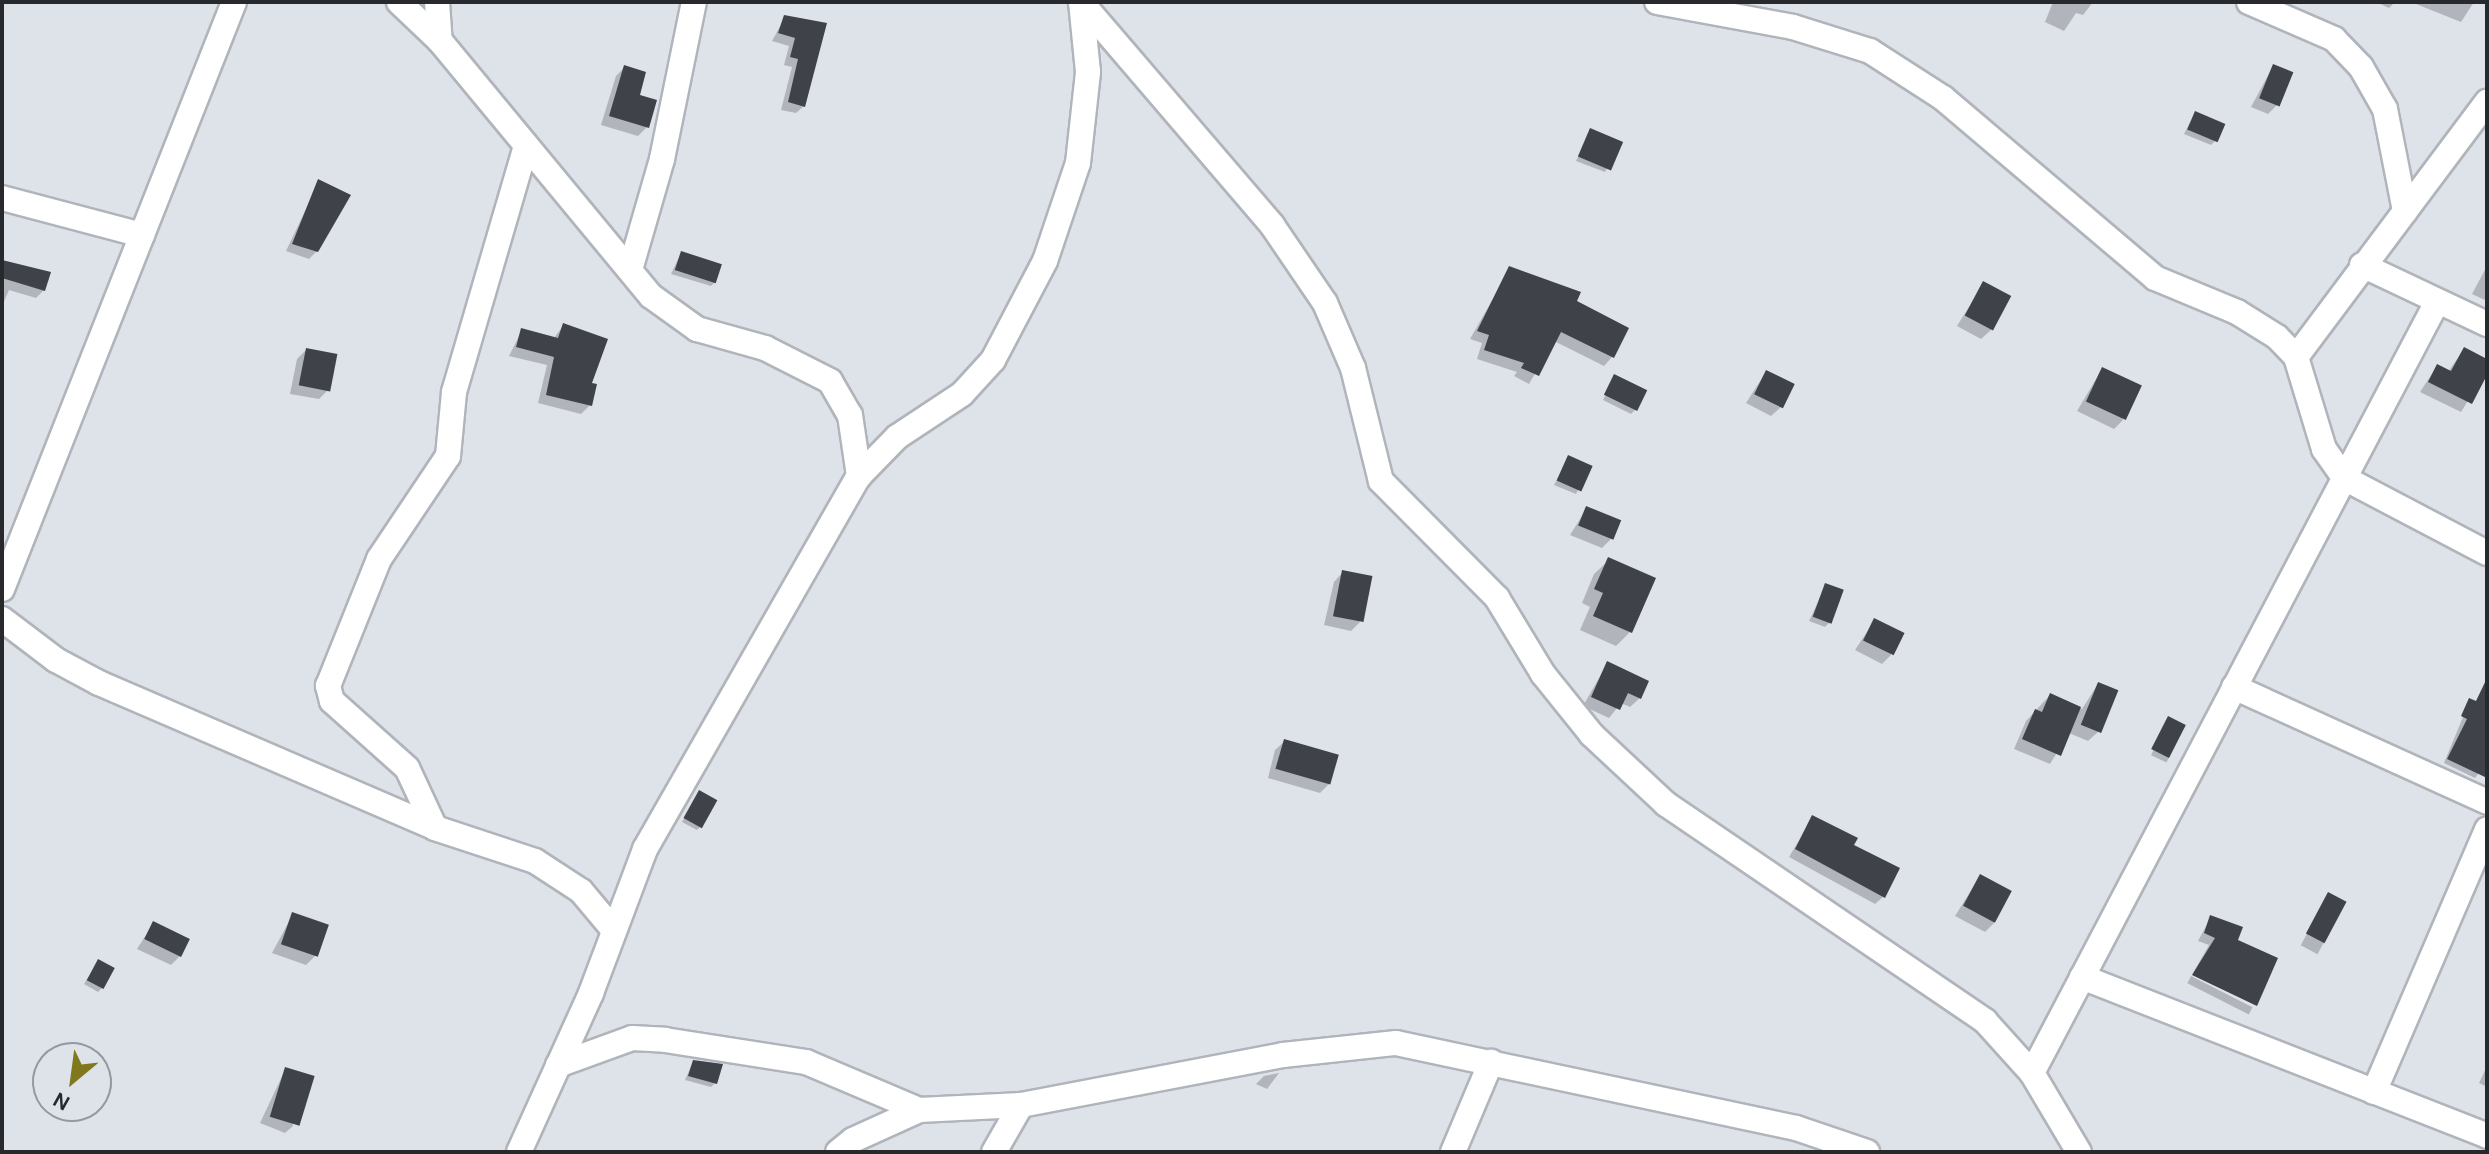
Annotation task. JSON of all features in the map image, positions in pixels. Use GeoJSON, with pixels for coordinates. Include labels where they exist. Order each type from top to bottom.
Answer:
{"type":"FeatureCollection","features":[{"type":"Feature","properties":{"kind":"street"},"geometry":{"type":"LineString","coordinates":[[2,589],[234,2]]}},
{"type":"Feature","properties":{"kind":"street"},"geometry":{"type":"LineString","coordinates":[[399,2],[440,41],[651,296],[697,329],[765,348],[830,381],[850,415],[859,476]]}},
{"type":"Feature","properties":{"kind":"street"},"geometry":{"type":"LineString","coordinates":[[437,2],[440,41]]}},
{"type":"Feature","properties":{"kind":"street"},"geometry":{"type":"LineString","coordinates":[[630,270],[662,159],[694,2]]}},
{"type":"Feature","properties":{"kind":"street"},"geometry":{"type":"LineString","coordinates":[[519,1152],[558,1065],[645,849],[859,476],[897,437],[962,394],[993,360],[1045,261],[1078,163],[1088,72],[1081,2]]}},
{"type":"Feature","properties":{"kind":"street"},"geometry":{"type":"LineString","coordinates":[[1081,2],[1272,225],[1325,303],[1353,368],[1381,481],[1497,598],[1543,674],[1592,735],[1666,804],[1985,1021],[2032,1073],[2079,1152]]}},
{"type":"Feature","properties":{"kind":"street"},"geometry":{"type":"LineString","coordinates":[[1657,2],[1793,27],[1870,51],[1965,116],[2155,278],[2237,312],[2277,337],[2296,357],[2324,449],[2344,478],[2487,553]]}},
{"type":"Feature","properties":{"kind":"street"},"geometry":{"type":"LineString","coordinates":[[2249,2],[2334,39],[2361,67],[2385,109],[2405,211]]}},
{"type":"Feature","properties":{"kind":"street"},"geometry":{"type":"LineString","coordinates":[[2296,357],[2362,265],[2483,114]]}},
{"type":"Feature","properties":{"kind":"street"},"geometry":{"type":"LineString","coordinates":[[435,828],[407,768],[332,701],[328,686],[383,551],[448,456],[454,392],[526,146]]}},
{"type":"Feature","properties":{"kind":"street"},"geometry":{"type":"LineString","coordinates":[[2,198],[142,235]]}},
{"type":"Feature","properties":{"kind":"street"},"geometry":{"type":"LineString","coordinates":[[2362,265],[2487,324]]}},
{"type":"Feature","properties":{"kind":"street"},"geometry":{"type":"LineString","coordinates":[[2032,1073],[2437,302]]}},
{"type":"Feature","properties":{"kind":"street"},"geometry":{"type":"LineString","coordinates":[[2,619],[56,660],[99,683],[435,828],[535,861],[581,891],[612,928]]}},
{"type":"Feature","properties":{"kind":"street"},"geometry":{"type":"LineString","coordinates":[[2234,687],[2487,802]]}},
{"type":"Feature","properties":{"kind":"street"},"geometry":{"type":"LineString","coordinates":[[2374,1092],[2487,829]]}},
{"type":"Feature","properties":{"kind":"street"},"geometry":{"type":"LineString","coordinates":[[2082,977],[2487,1136]]}},
{"type":"Feature","properties":{"kind":"street"},"geometry":{"type":"LineString","coordinates":[[558,1065],[632,1038],[665,1040],[806,1062],[919,1110]]}},
{"type":"Feature","properties":{"kind":"street"},"geometry":{"type":"LineString","coordinates":[[838,1152],[853,1140],[919,1110],[1021,1105],[1283,1055],[1396,1043],[1796,1128],[1867,1152]]}},
{"type":"Feature","properties":{"kind":"street"},"geometry":{"type":"LineString","coordinates":[[1453,1152],[1491,1062]]}},
{"type":"Feature","properties":{"kind":"street"},"geometry":{"type":"LineString","coordinates":[[994,1152],[1021,1105]]}},
{"type":"Feature","properties":{"kind":"building"},"geometry":{"type":"Polygon","coordinates":[[[784,15],[827,23],[805,107],[788,102],[798,59],[790,57],[795,38],[778,33],[784,15]]]}},
{"type":"Feature","properties":{"kind":"building"},"geometry":{"type":"Polygon","coordinates":[[[2273,64],[2293,72],[2280,107],[2259,98],[2273,64]]]}},
{"type":"Feature","properties":{"kind":"building"},"geometry":{"type":"Polygon","coordinates":[[[624,65],[646,72],[640,95],[657,100],[649,128],[609,116],[624,65]]]}},
{"type":"Feature","properties":{"kind":"building"},"geometry":{"type":"Polygon","coordinates":[[[2195,111],[2225,124],[2218,142],[2187,129],[2195,111]]]}},
{"type":"Feature","properties":{"kind":"building"},"geometry":{"type":"Polygon","coordinates":[[[1590,128],[1623,142],[1611,171],[1578,157],[1590,128]]]}},
{"type":"Feature","properties":{"kind":"building"},"geometry":{"type":"Polygon","coordinates":[[[318,179],[351,195],[318,252],[292,244],[318,179]]]}},
{"type":"Feature","properties":{"kind":"building"},"geometry":{"type":"Polygon","coordinates":[[[681,251],[722,264],[716,283],[675,270],[681,251]]]}},
{"type":"Feature","properties":{"kind":"building"},"geometry":{"type":"Polygon","coordinates":[[[2,260],[51,272],[45,291],[2,278],[2,260]]]}},
{"type":"Feature","properties":{"kind":"building"},"geometry":{"type":"Polygon","coordinates":[[[1509,266],[1581,292],[1577,301],[1629,328],[1614,358],[1561,332],[1539,376],[1521,368],[1524,363],[1484,350],[1489,335],[1477,331],[1509,266]]]}},
{"type":"Feature","properties":{"kind":"building"},"geometry":{"type":"Polygon","coordinates":[[[1983,281],[2011,296],[1993,330],[1965,315],[1983,281]]]}},
{"type":"Feature","properties":{"kind":"building"},"geometry":{"type":"Polygon","coordinates":[[[563,323],[608,339],[592,383],[597,384],[592,406],[546,395],[554,357],[516,347],[521,328],[558,338],[563,323]]]}},
{"type":"Feature","properties":{"kind":"building"},"geometry":{"type":"Polygon","coordinates":[[[2464,347],[2487,359],[2487,375],[2472,404],[2428,382],[2437,364],[2451,371],[2464,347]]]}},
{"type":"Feature","properties":{"kind":"building"},"geometry":{"type":"Polygon","coordinates":[[[306,348],[337,354],[330,391],[299,385],[306,348]]]}},
{"type":"Feature","properties":{"kind":"building"},"geometry":{"type":"Polygon","coordinates":[[[2102,367],[2142,386],[2126,420],[2086,401],[2102,367]]]}},
{"type":"Feature","properties":{"kind":"building"},"geometry":{"type":"Polygon","coordinates":[[[1766,370],[1795,384],[1783,408],[1754,394],[1766,370]]]}},
{"type":"Feature","properties":{"kind":"building"},"geometry":{"type":"Polygon","coordinates":[[[1614,374],[1647,390],[1637,411],[1604,395],[1614,374]]]}},
{"type":"Feature","properties":{"kind":"building"},"geometry":{"type":"Polygon","coordinates":[[[1568,455],[1593,466],[1581,492],[1557,481],[1568,455]]]}},
{"type":"Feature","properties":{"kind":"building"},"geometry":{"type":"Polygon","coordinates":[[[1586,506],[1621,520],[1613,540],[1578,525],[1586,506]]]}},
{"type":"Feature","properties":{"kind":"building"},"geometry":{"type":"Polygon","coordinates":[[[1608,557],[1656,578],[1632,633],[1593,616],[1603,593],[1594,589],[1608,557]]]}},
{"type":"Feature","properties":{"kind":"building"},"geometry":{"type":"Polygon","coordinates":[[[1342,570],[1372,576],[1363,622],[1333,616],[1342,570]]]}},
{"type":"Feature","properties":{"kind":"building"},"geometry":{"type":"Polygon","coordinates":[[[1825,583],[1844,590],[1831,624],[1813,617],[1825,583]]]}},
{"type":"Feature","properties":{"kind":"building"},"geometry":{"type":"Polygon","coordinates":[[[1874,618],[1905,633],[1894,655],[1863,640],[1874,618]]]}},
{"type":"Feature","properties":{"kind":"building"},"geometry":{"type":"Polygon","coordinates":[[[1607,661],[1649,681],[1641,699],[1628,693],[1620,710],[1591,697],[1607,661]]]}},
{"type":"Feature","properties":{"kind":"building"},"geometry":{"type":"Polygon","coordinates":[[[2487,678],[2487,778],[2447,759],[2467,719],[2461,716],[2469,698],[2476,701],[2487,678]]]}},
{"type":"Feature","properties":{"kind":"building"},"geometry":{"type":"Polygon","coordinates":[[[2098,682],[2118,690],[2101,733],[2081,725],[2098,682]]]}},
{"type":"Feature","properties":{"kind":"building"},"geometry":{"type":"Polygon","coordinates":[[[2050,693],[2081,707],[2061,756],[2022,739],[2035,709],[2042,712],[2050,693]]]}},
{"type":"Feature","properties":{"kind":"building"},"geometry":{"type":"Polygon","coordinates":[[[2168,716],[2186,725],[2169,758],[2151,749],[2168,716]]]}},
{"type":"Feature","properties":{"kind":"building"},"geometry":{"type":"Polygon","coordinates":[[[1284,739],[1339,755],[1330,785],[1275,769],[1284,739]]]}},
{"type":"Feature","properties":{"kind":"building"},"geometry":{"type":"Polygon","coordinates":[[[699,790],[717,800],[702,828],[683,818],[699,790]]]}},
{"type":"Feature","properties":{"kind":"building"},"geometry":{"type":"Polygon","coordinates":[[[1812,815],[1858,838],[1854,845],[1900,868],[1885,898],[1795,849],[1812,815]]]}},
{"type":"Feature","properties":{"kind":"building"},"geometry":{"type":"Polygon","coordinates":[[[1980,874],[2012,891],[1995,923],[1963,906],[1980,874]]]}},
{"type":"Feature","properties":{"kind":"building"},"geometry":{"type":"Polygon","coordinates":[[[2328,892],[2347,902],[2324,943],[2306,933],[2328,892]]]}},
{"type":"Feature","properties":{"kind":"building"},"geometry":{"type":"Polygon","coordinates":[[[292,912],[329,925],[318,957],[281,944],[292,912]]]}},
{"type":"Feature","properties":{"kind":"building"},"geometry":{"type":"Polygon","coordinates":[[[2210,915],[2243,927],[2238,940],[2278,958],[2257,1006],[2192,975],[2215,938],[2204,933],[2210,915]]]}},
{"type":"Feature","properties":{"kind":"building"},"geometry":{"type":"Polygon","coordinates":[[[153,921],[190,939],[181,957],[144,939],[153,921]]]}},
{"type":"Feature","properties":{"kind":"building"},"geometry":{"type":"Polygon","coordinates":[[[98,959],[115,968],[104,989],[87,980],[98,959]]]}},
{"type":"Feature","properties":{"kind":"building"},"geometry":{"type":"Polygon","coordinates":[[[693,1060],[723,1064],[717,1084],[688,1076],[693,1060]]]}},
{"type":"Feature","properties":{"kind":"building"},"geometry":{"type":"Polygon","coordinates":[[[285,1067],[315,1076],[299,1126],[270,1117],[285,1067]]]}}]}
